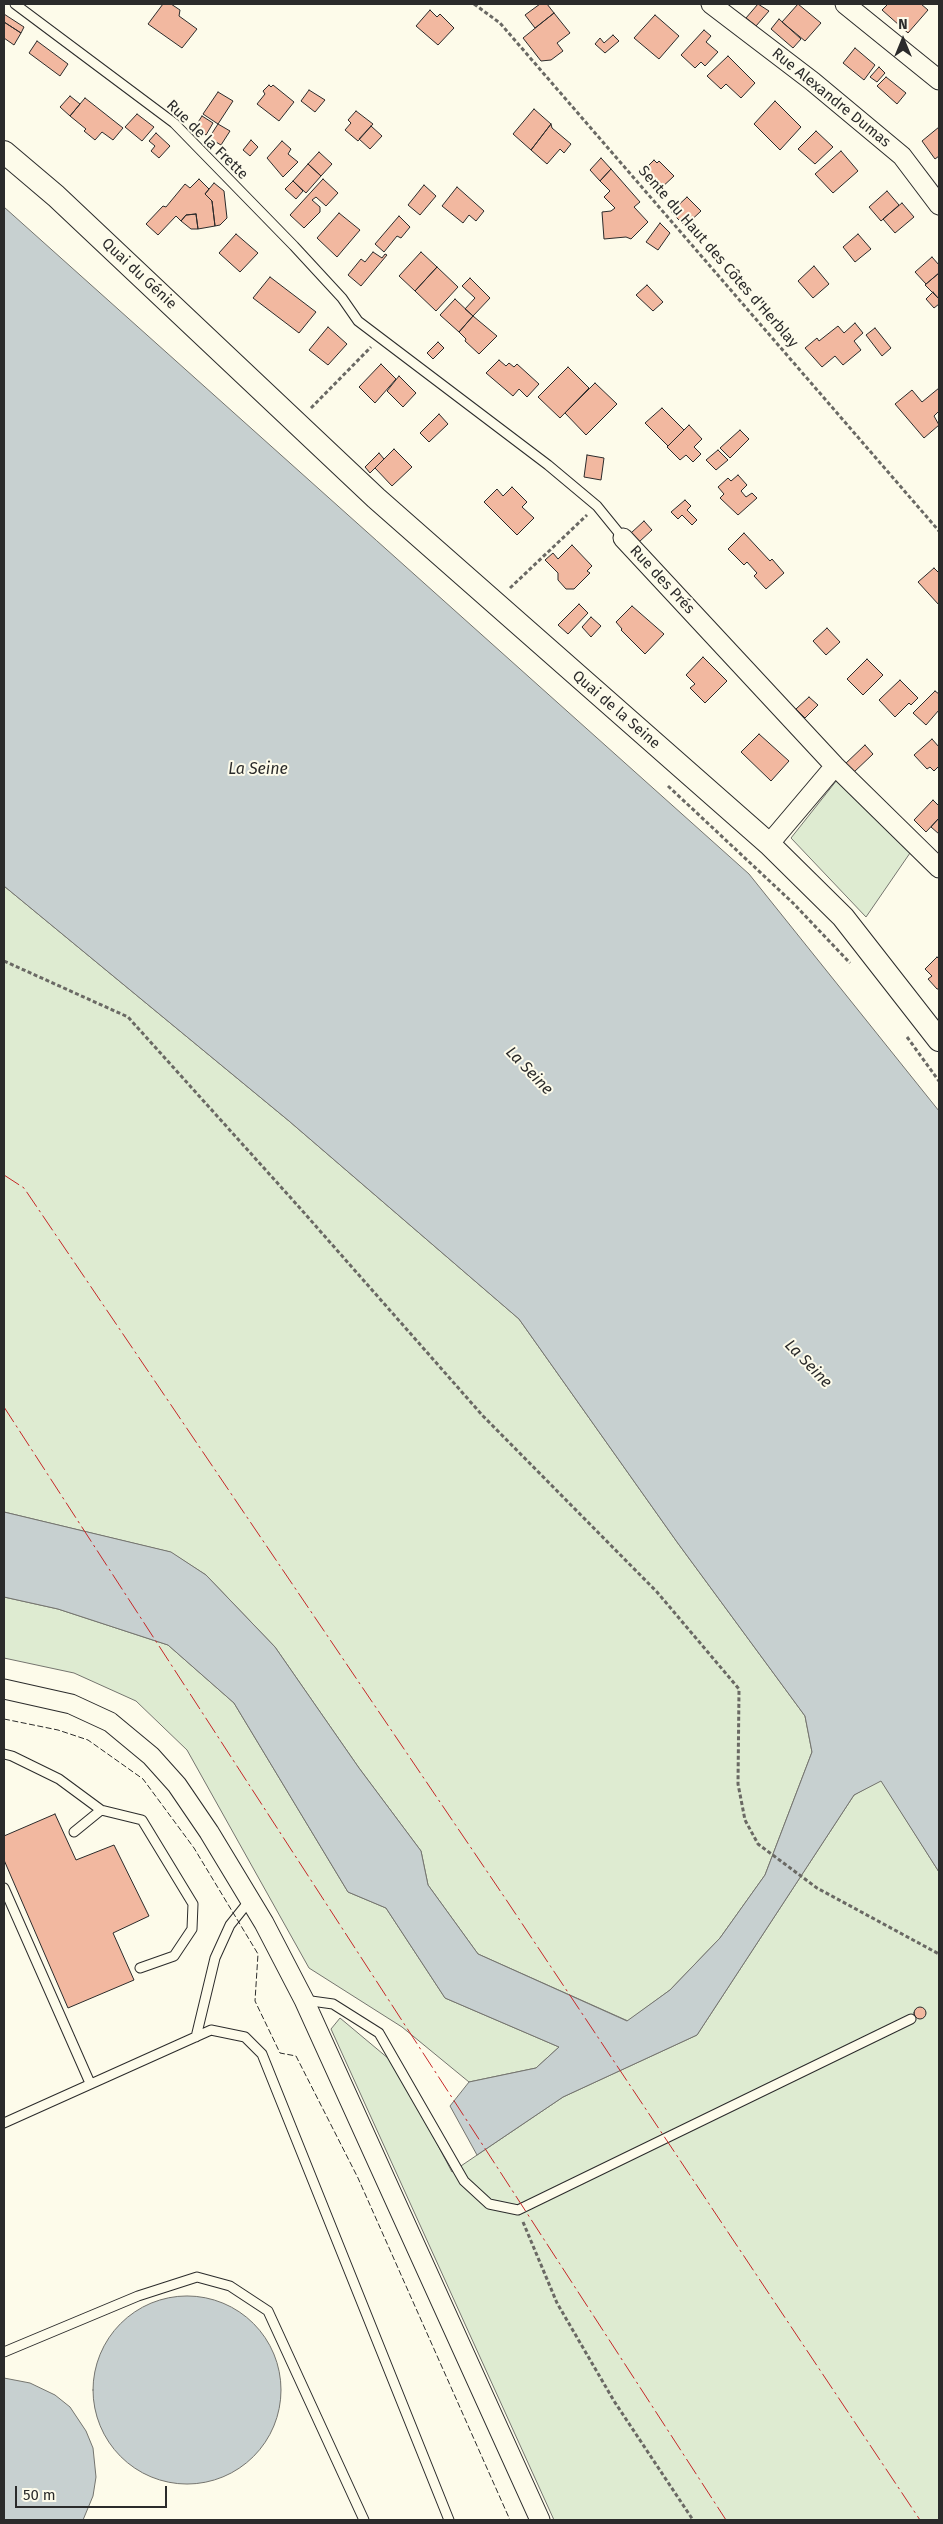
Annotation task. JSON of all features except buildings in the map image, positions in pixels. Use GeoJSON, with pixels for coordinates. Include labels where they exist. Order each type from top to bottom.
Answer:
{"type":"FeatureCollection","features":[{"type":"Feature","properties":{"kind":"street","name":"Rue Alexandre Dumas"},"geometry":{"type":"LineString","coordinates":[[711,4],[812,81],[902,156],[939,206]]}},
{"type":"Feature","properties":{"kind":"street"},"geometry":{"type":"LineString","coordinates":[[845,4],[939,80]]}},
{"type":"Feature","properties":{"kind":"street","name":"Quai du Génie"},"geometry":{"type":"LineString","coordinates":[[4,152],[56,196],[271,400]]}},
{"type":"Feature","properties":{"kind":"street","name":"Quai de la Seine"},"geometry":{"type":"LineString","coordinates":[[271,400],[376,498],[769,844],[843,917],[939,1040]]}},
{"type":"Feature","properties":{"kind":"street","name":"Rue des Prés"},"geometry":{"type":"LineString","coordinates":[[623,538],[836,766],[939,868]]}},
{"type":"Feature","properties":{"kind":"street"},"geometry":{"type":"LineString","coordinates":[[769,844],[836,766]]}},
{"type":"Feature","properties":{"kind":"street"},"geometry":{"type":"LineString","coordinates":[[4,1689],[71,1704],[110,1722],[151,1756],[177,1785],[209,1832],[250,1900],[304,2000],[540,2520]]}},
{"type":"Feature","properties":{"kind":"lane","name":"Rue de la Frette"},"geometry":{"type":"LineString","coordinates":[[15,4],[174,123],[294,246],[342,298],[358,321]]}},
{"type":"Feature","properties":{"kind":"lane","name":"Rue des Prés"},"geometry":{"type":"LineString","coordinates":[[358,321],[548,465],[597,506],[623,538]]}},
{"type":"Feature","properties":{"kind":"lane"},"geometry":{"type":"LineString","coordinates":[[4,1754],[12,1756],[59,1780],[101,1810],[142,1820],[193,1904],[192,1930],[174,1956],[140,1968]]}},
{"type":"Feature","properties":{"kind":"lane"},"geometry":{"type":"LineString","coordinates":[[74,1832],[101,1810]]}},
{"type":"Feature","properties":{"kind":"lane"},"geometry":{"type":"LineString","coordinates":[[4,1888],[90,2083]]}},
{"type":"Feature","properties":{"kind":"lane"},"geometry":{"type":"LineString","coordinates":[[196,2037],[215,1958],[230,1925],[250,1900]]}},
{"type":"Feature","properties":{"kind":"lane"},"geometry":{"type":"LineString","coordinates":[[304,2000],[333,2004],[379,2033],[464,2181],[489,2204],[518,2210],[911,2019]]}},
{"type":"Feature","properties":{"kind":"lane"},"geometry":{"type":"LineString","coordinates":[[4,2123],[211,2030],[245,2037],[262,2054],[449,2520]]}},
{"type":"Feature","properties":{"kind":"lane"},"geometry":{"type":"LineString","coordinates":[[4,2352],[138,2296],[197,2278],[230,2286],[268,2311],[364,2520]]}},
{"type":"Feature","properties":{"kind":"path","name":"Sente du Haut des Côtes d'Herblay"},"geometry":{"type":"LineString","coordinates":[[474,4],[500,22],[939,531]]}},
{"type":"Feature","properties":{"kind":"path"},"geometry":{"type":"LineString","coordinates":[[297,424],[380,337]]}},
{"type":"Feature","properties":{"kind":"path"},"geometry":{"type":"LineString","coordinates":[[494,602],[597,506]]}},
{"type":"Feature","properties":{"kind":"path"},"geometry":{"type":"LineString","coordinates":[[4,961],[128,1016],[483,1416],[657,1592],[739,1689],[738,1784],[745,1820],[758,1844],[817,1888],[939,1954]]}},
{"type":"Feature","properties":{"kind":"path"},"geometry":{"type":"LineString","coordinates":[[518,2210],[558,2303],[614,2401],[693,2520]]}},
{"type":"Feature","properties":{"kind":"green space"},"geometry":{"type":"Polygon","coordinates":[[[837,780],[910,853],[866,917],[791,838],[837,780]]]}},
{"type":"Feature","properties":{"kind":"green space"},"geometry":{"type":"Polygon","coordinates":[[[4,886],[289,1121],[519,1319],[677,1542],[805,1716],[812,1752],[765,1875],[720,1938],[670,1990],[628,2021],[478,1954],[428,1885],[421,1851],[359,1768],[275,1647],[206,1575],[170,1552],[4,1512],[4,886]]]}},
{"type":"Feature","properties":{"kind":"green space"},"geometry":{"type":"Polygon","coordinates":[[[4,1597],[58,1609],[168,1645],[234,1703],[348,1892],[386,1908],[445,1998],[559,2047],[536,2068],[469,2082],[402,2027],[309,1968],[187,1750],[136,1701],[74,1673],[4,1658],[4,1597]]]}},
{"type":"Feature","properties":{"kind":"green space"},"geometry":{"type":"Polygon","coordinates":[[[881,1780],[939,1872],[939,2520],[554,2520],[331,2029],[340,2018],[395,2064],[452,2172],[563,2097],[697,2035],[854,1795],[881,1780]]]}},
{"type":"Feature","properties":{"kind":"water","name":"La Seine"},"geometry":{"type":"Polygon","coordinates":[[[4,207],[749,874],[939,1111],[939,1872],[881,1781],[854,1795],[697,2035],[563,2097],[477,2155],[450,2106],[469,2082],[536,2068],[559,2047],[445,1998],[386,1908],[348,1892],[234,1703],[168,1645],[58,1609],[4,1597],[4,1512],[171,1552],[206,1575],[275,1647],[359,1768],[421,1851],[428,1885],[478,1954],[627,2021],[670,1990],[720,1938],[765,1875],[812,1752],[805,1716],[677,1542],[519,1319],[289,1121],[4,886],[4,207]]]}},
{"type":"Feature","properties":{"kind":"water"},"geometry":{"type":"Polygon","coordinates":[[[178,2296],[196,2296],[214,2300],[231,2307],[247,2317],[260,2330],[274,2354],[281,2381],[281,2399],[274,2426],[260,2450],[247,2463],[231,2473],[214,2480],[196,2484],[178,2484],[160,2480],[143,2473],[127,2463],[114,2450],[104,2434],[97,2417],[93,2399],[93,2381],[97,2363],[104,2346],[114,2330],[127,2317],[143,2307],[160,2300],[178,2296]]]}},
{"type":"Feature","properties":{"kind":"water"},"geometry":{"type":"Polygon","coordinates":[[[4,2378],[30,2383],[55,2395],[70,2407],[86,2431],[93,2448],[96,2477],[93,2496],[83,2520],[4,2520],[4,2378]]]}},
{"type":"Feature","properties":{"kind":"fence"},"geometry":{"type":"LineString","coordinates":[[4,1719],[58,1730],[88,1740],[143,1779],[194,1848],[258,1954],[255,2001],[280,2053],[296,2056],[358,2178],[510,2520]]}},
{"type":"Feature","properties":{"kind":"power"},"geometry":{"type":"LineString","coordinates":[[4,1175],[24,1188],[505,1898],[920,2520]]}},
{"type":"Feature","properties":{"kind":"power"},"geometry":{"type":"LineString","coordinates":[[4,1407],[726,2520]]}}]}
